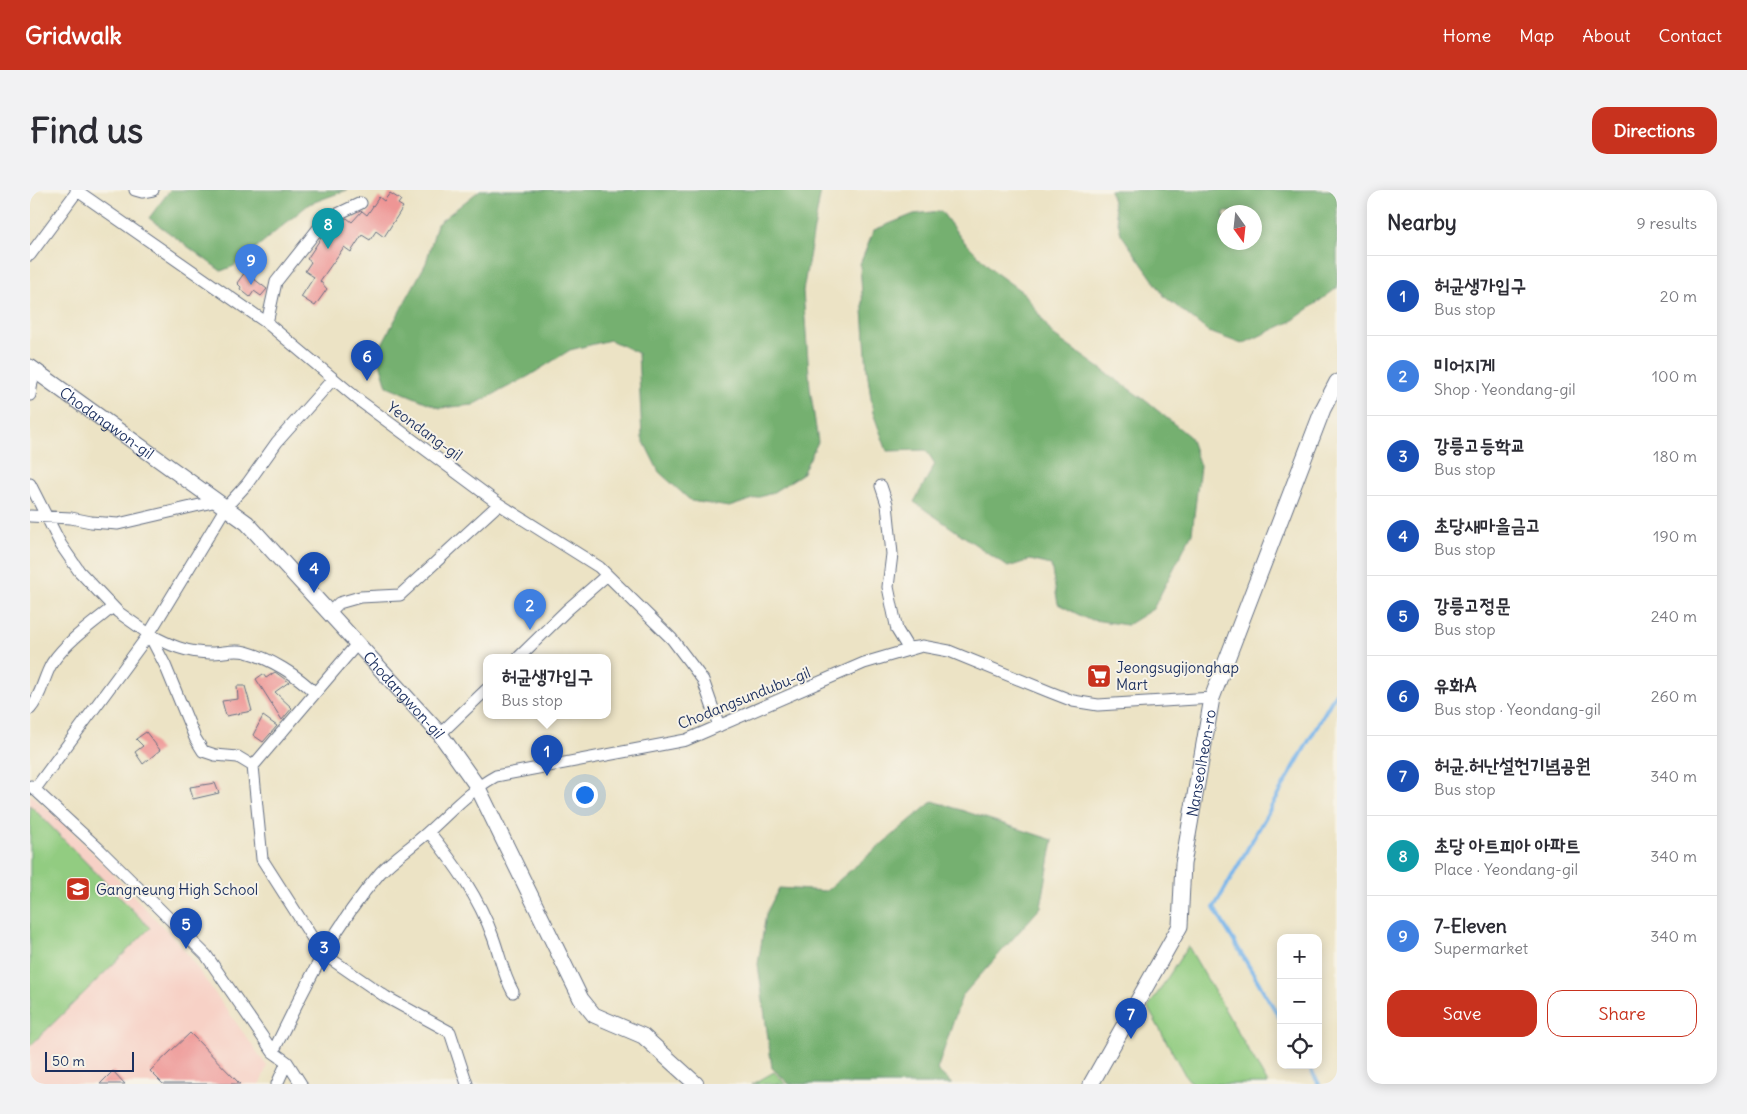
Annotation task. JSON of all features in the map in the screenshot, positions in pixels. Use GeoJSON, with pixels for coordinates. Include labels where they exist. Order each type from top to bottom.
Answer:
{"type":"FeatureCollection","features":[{"type":"Feature","properties":{"kind":"street"},"geometry":{"type":"LineString","coordinates":[[30,255],[77,190]]}},
{"type":"Feature","properties":{"kind":"street","name":"Yeondang-gil"},"geometry":{"type":"LineString","coordinates":[[77,190],[267,323],[360,401],[499,504],[599,567],[678,646],[703,680],[719,726]]}},
{"type":"Feature","properties":{"kind":"street"},"geometry":{"type":"LineString","coordinates":[[135,190],[142,192],[153,190]]}},
{"type":"Feature","properties":{"kind":"street"},"geometry":{"type":"LineString","coordinates":[[267,323],[276,282],[325,220],[361,203]]}},
{"type":"Feature","properties":{"kind":"street"},"geometry":{"type":"LineString","coordinates":[[30,395],[32,368]]}},
{"type":"Feature","properties":{"kind":"street","name":"Chodangwon-gil"},"geometry":{"type":"LineString","coordinates":[[32,368],[247,523],[330,612],[440,734],[477,786],[581,999],[594,1015],[642,1036],[696,1084]]}},
{"type":"Feature","properties":{"kind":"street"},"geometry":{"type":"LineString","coordinates":[[301,1084],[286,1062],[273,1052],[206,955],[98,848],[33,787],[148,634],[221,504],[247,484],[277,442],[334,378]]}},
{"type":"Feature","properties":{"kind":"street","name":"Nanseolheon-ro"},"geometry":{"type":"LineString","coordinates":[[1091,1084],[1180,926],[1183,864],[1212,698],[1323,409],[1337,382]]}},
{"type":"Feature","properties":{"kind":"street"},"geometry":{"type":"LineString","coordinates":[[30,484],[61,545],[79,571],[113,607],[148,634],[175,648],[212,653],[228,650],[246,652],[298,677],[315,693]]}},
{"type":"Feature","properties":{"kind":"street"},"geometry":{"type":"LineString","coordinates":[[881,486],[887,504],[892,554],[888,587],[897,630],[908,648],[922,646]]}},
{"type":"Feature","properties":{"kind":"street"},"geometry":{"type":"LineString","coordinates":[[30,516],[71,518],[118,524],[221,504]]}},
{"type":"Feature","properties":{"kind":"street"},"geometry":{"type":"LineString","coordinates":[[330,612],[339,602],[360,597],[400,595],[499,504]]}},
{"type":"Feature","properties":{"kind":"street"},"geometry":{"type":"LineString","coordinates":[[522,654],[607,575]]}},
{"type":"Feature","properties":{"kind":"street"},"geometry":{"type":"LineString","coordinates":[[30,709],[39,698],[53,662],[71,642],[113,607]]}},
{"type":"Feature","properties":{"kind":"street"},"geometry":{"type":"LineString","coordinates":[[148,634],[165,665],[194,738],[204,750],[214,755],[238,757],[253,766]]}},
{"type":"Feature","properties":{"kind":"street"},"geometry":{"type":"LineString","coordinates":[[357,644],[253,766],[262,859],[322,953],[386,997],[450,1032],[467,1084]]}},
{"type":"Feature","properties":{"kind":"street","name":"Chodangsundubu-gil"},"geometry":{"type":"LineString","coordinates":[[273,1052],[322,953],[354,905],[382,872],[429,832],[477,786],[496,776],[686,740],[864,664],[922,646],[949,651],[1073,701],[1098,705],[1212,698]]}},
{"type":"Feature","properties":{"kind":"street"},"geometry":{"type":"LineString","coordinates":[[440,734],[483,693]]}},
{"type":"Feature","properties":{"kind":"street"},"geometry":{"type":"LineString","coordinates":[[429,832],[475,896],[493,937],[504,975],[513,992]]}},
{"type":"Feature","properties":{"kind":"street"},"geometry":{"type":"LineString","coordinates":[[277,1084],[286,1062]]}},
{"type":"Feature","properties":{"kind":"shaded area","name":"Gangneung High School"},"geometry":{"type":"Polygon","coordinates":[[[30,794],[71,830],[182,947],[267,1066],[260,1084],[30,1084],[30,794]]]}},
{"type":"Feature","properties":{"kind":"green space"},"geometry":{"type":"Polygon","coordinates":[[[170,190],[347,190],[309,204],[234,266],[221,271],[149,218],[170,190]]]}},
{"type":"Feature","properties":{"kind":"green space"},"geometry":{"type":"Polygon","coordinates":[[[480,190],[821,190],[803,291],[810,388],[818,442],[802,474],[772,493],[729,507],[691,501],[659,472],[642,438],[638,353],[610,340],[570,350],[529,376],[473,405],[440,408],[387,386],[377,353],[426,263],[437,224],[480,190]]]}},
{"type":"Feature","properties":{"kind":"green space"},"geometry":{"type":"Polygon","coordinates":[[[1110,190],[1337,190],[1337,288],[1292,321],[1242,344],[1209,332],[1165,297],[1121,234],[1110,190]]]}},
{"type":"Feature","properties":{"kind":"green space"},"geometry":{"type":"Polygon","coordinates":[[[941,211],[961,238],[996,273],[1025,294],[1053,335],[1146,401],[1190,437],[1200,466],[1192,533],[1153,609],[1127,625],[1087,619],[1058,604],[1051,565],[1030,560],[1008,567],[914,502],[935,464],[926,450],[887,451],[873,413],[867,370],[860,264],[874,230],[914,214],[941,211]]]}},
{"type":"Feature","properties":{"kind":"green space"},"geometry":{"type":"Polygon","coordinates":[[[933,801],[1053,840],[1041,907],[962,996],[937,1070],[952,1084],[789,1084],[772,1068],[758,964],[766,914],[779,888],[826,891],[933,801]]]}},
{"type":"Feature","properties":{"kind":"green space"},"geometry":{"type":"Polygon","coordinates":[[[30,805],[150,928],[30,1046],[30,805]]]}},
{"type":"Feature","properties":{"kind":"green space"},"geometry":{"type":"Polygon","coordinates":[[[1188,946],[1268,1084],[1192,1084],[1185,1075],[1148,1008],[1188,946]]]}},
{"type":"Feature","properties":{"kind":"green space"},"geometry":{"type":"Polygon","coordinates":[[[774,1072],[786,1084],[753,1084],[774,1072]]]}},
{"type":"Feature","properties":{"kind":"building"},"geometry":{"type":"Polygon","coordinates":[[[390,193],[401,200],[398,204],[403,207],[384,237],[376,231],[370,240],[362,235],[351,252],[344,247],[320,281],[327,289],[315,306],[301,297],[314,277],[305,271],[311,262],[307,259],[327,229],[334,234],[343,220],[347,218],[352,222],[362,211],[367,215],[379,197],[384,201],[390,193]]]}},
{"type":"Feature","properties":{"kind":"building"},"geometry":{"type":"Polygon","coordinates":[[[245,272],[267,289],[261,296],[254,291],[250,297],[240,289],[241,287],[237,283],[245,272]]]}},
{"type":"Feature","properties":{"kind":"building"},"geometry":{"type":"Polygon","coordinates":[[[275,672],[289,682],[275,692],[292,708],[282,720],[256,679],[263,674],[266,678],[275,672]]]}},
{"type":"Feature","properties":{"kind":"building"},"geometry":{"type":"Polygon","coordinates":[[[237,686],[245,686],[252,711],[226,716],[222,701],[238,699],[237,686]]]}},
{"type":"Feature","properties":{"kind":"building"},"geometry":{"type":"Polygon","coordinates":[[[263,716],[277,726],[263,742],[253,735],[263,716]]]}},
{"type":"Feature","properties":{"kind":"building"},"geometry":{"type":"Polygon","coordinates":[[[146,732],[160,750],[143,764],[135,752],[143,746],[136,739],[146,732]]]}},
{"type":"Feature","properties":{"kind":"building"},"geometry":{"type":"Polygon","coordinates":[[[215,783],[219,793],[193,799],[190,787],[215,783]]]}},
{"type":"Feature","properties":{"kind":"building"},"geometry":{"type":"Polygon","coordinates":[[[190,1033],[240,1084],[163,1084],[150,1071],[190,1033]]]}},
{"type":"Feature","properties":{"kind":"building"},"geometry":{"type":"Polygon","coordinates":[[[113,1071],[125,1084],[100,1084],[113,1071]]]}},
{"type":"Feature","properties":{"kind":"waterway"},"geometry":{"type":"LineString","coordinates":[[1277,1013],[1214,908],[1337,691]]}},
{"type":"Feature","properties":{"kind":"waterway"},"geometry":{"type":"LineString","coordinates":[[1310,1069],[1319,1084]]}},
{"type":"Feature","properties":{"kind":"place","name":"초당 아트피아 아파트"},"geometry":{"type":"Point","coordinates":[328,249]}},
{"type":"Feature","properties":{"kind":"place","name":"7-Eleven"},"geometry":{"type":"Point","coordinates":[251,285]}},
{"type":"Feature","properties":{"kind":"place","name":"유화A"},"geometry":{"type":"Point","coordinates":[367,381]}},
{"type":"Feature","properties":{"kind":"place","name":"초당새마을금고"},"geometry":{"type":"Point","coordinates":[314,593]}},
{"type":"Feature","properties":{"kind":"place","name":"미어지게"},"geometry":{"type":"Point","coordinates":[530,630]}},
{"type":"Feature","properties":{"kind":"place","name":"Jeongsugijonghap Mart"},"geometry":{"type":"Point","coordinates":[1099,676]}},
{"type":"Feature","properties":{"kind":"place","name":"허균생가입구"},"geometry":{"type":"Point","coordinates":[547,776]}},
{"type":"Feature","properties":{"kind":"place","name":"Gangneung High School"},"geometry":{"type":"Point","coordinates":[78,889]}},
{"type":"Feature","properties":{"kind":"place","name":"강릉고정문"},"geometry":{"type":"Point","coordinates":[186,949]}},
{"type":"Feature","properties":{"kind":"place","name":"강릉고등학교"},"geometry":{"type":"Point","coordinates":[324,972]}},
{"type":"Feature","properties":{"kind":"place","name":"허균.허난설헌기념공원"},"geometry":{"type":"Point","coordinates":[1131,1039]}}]}
